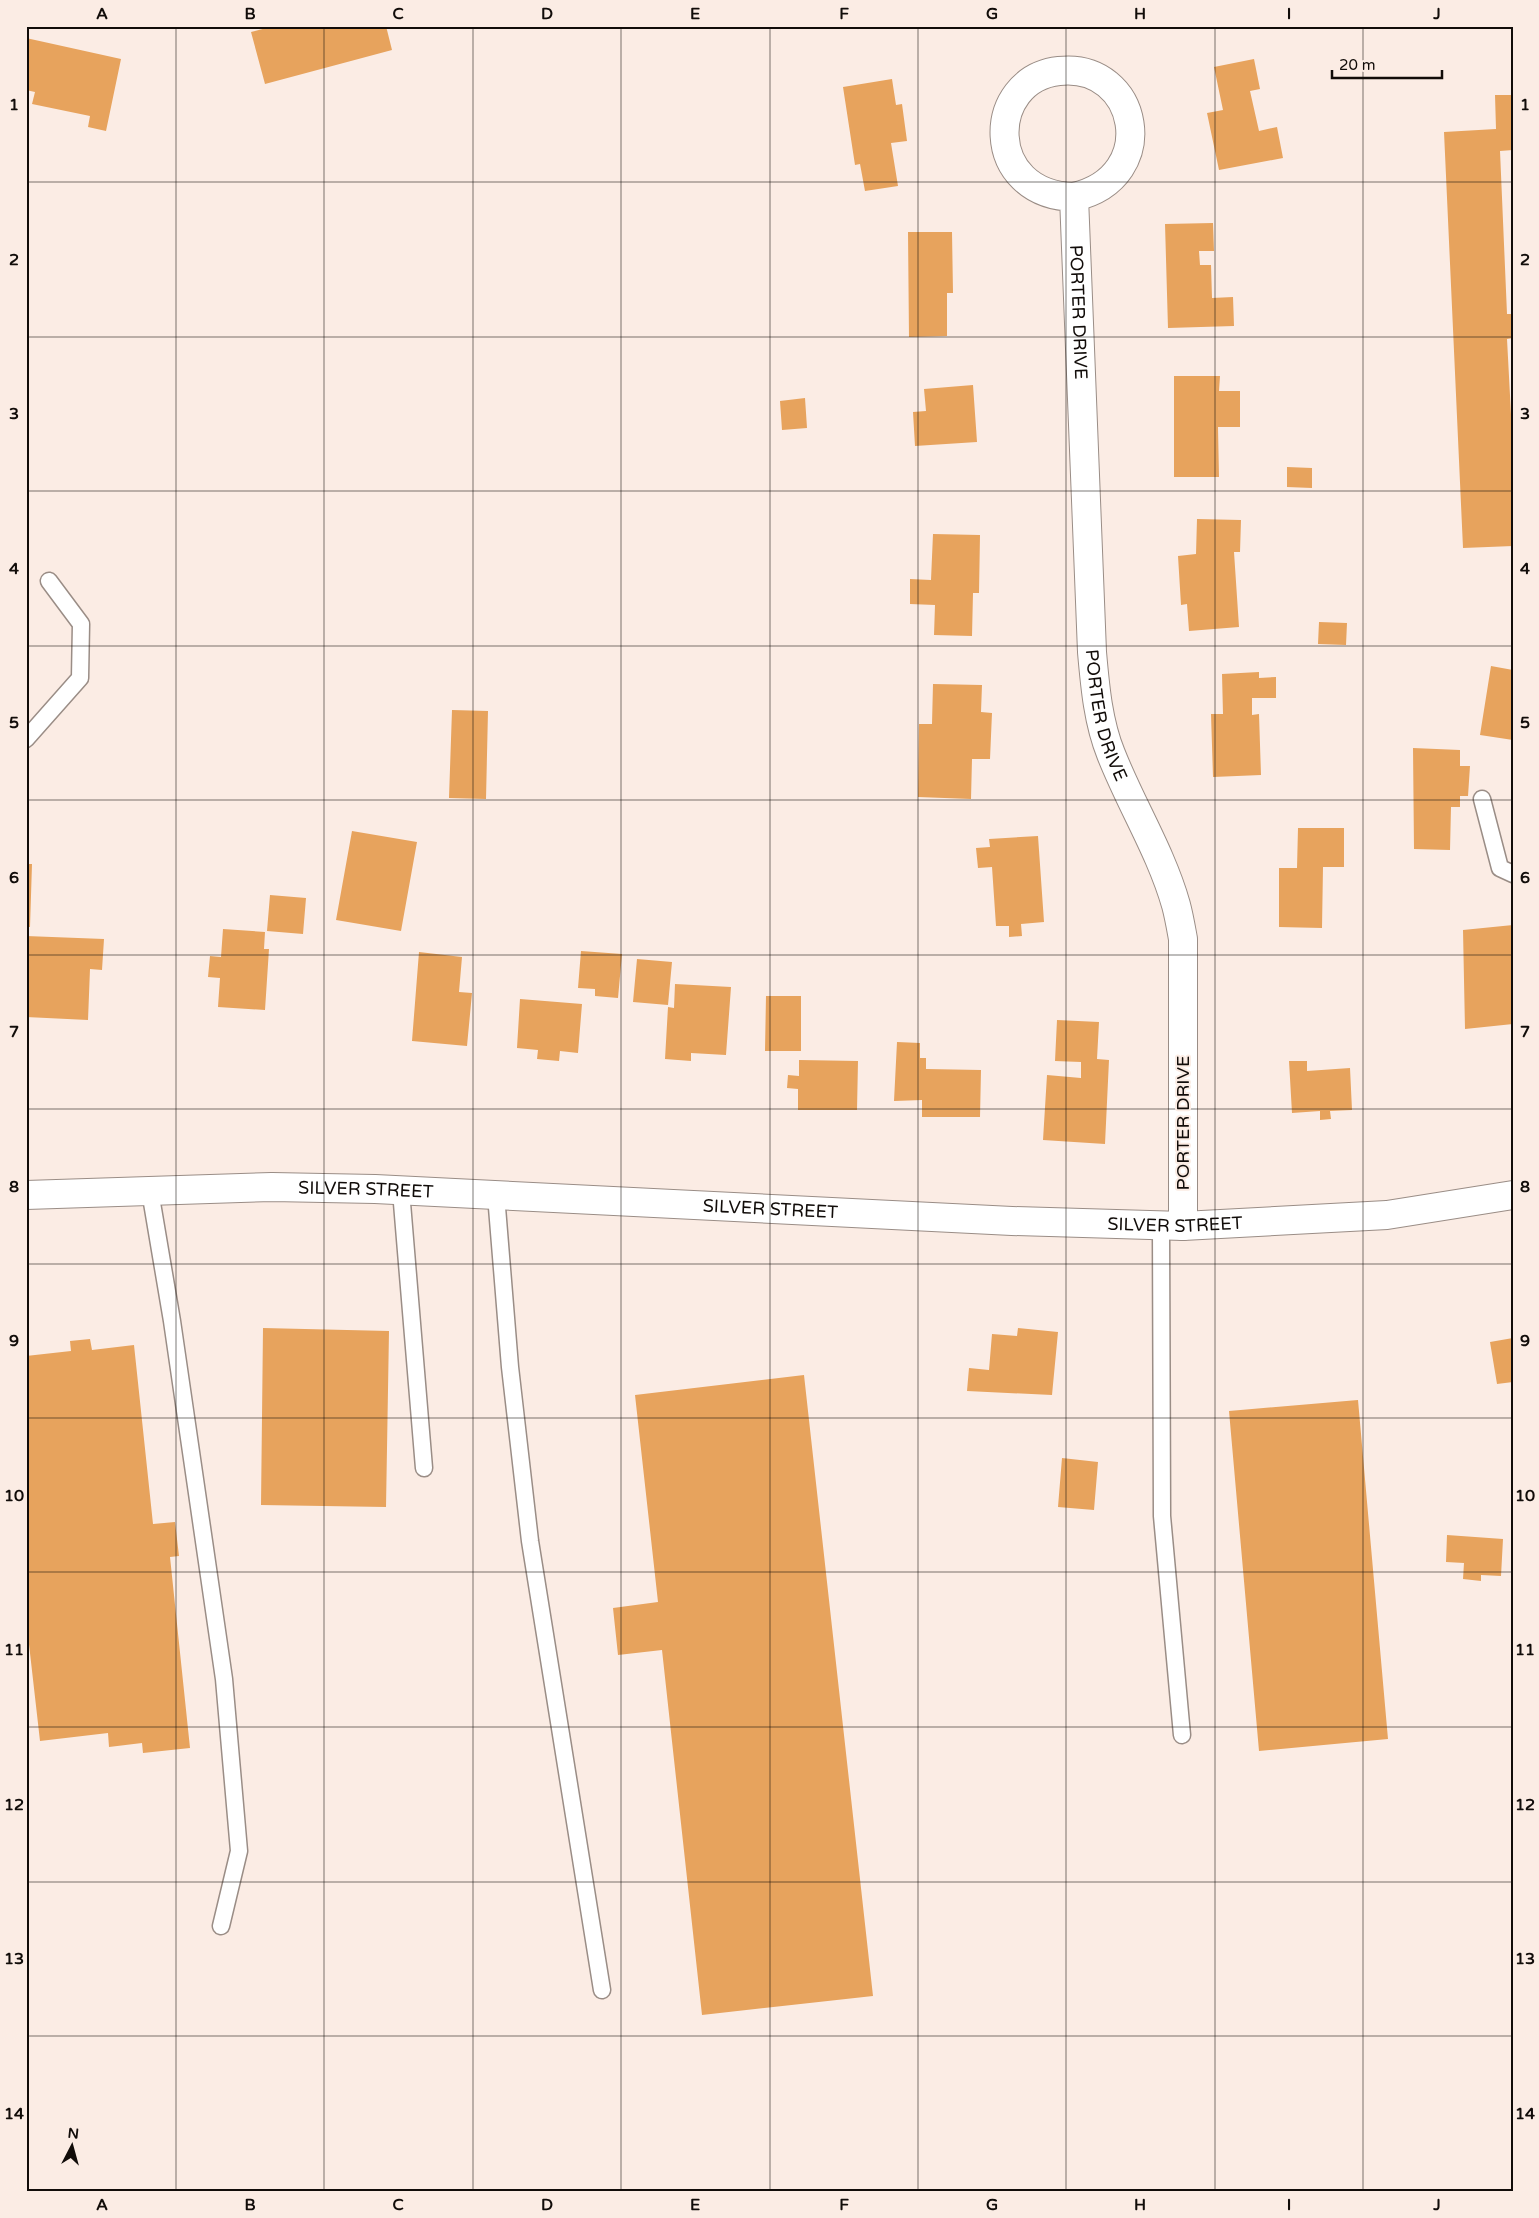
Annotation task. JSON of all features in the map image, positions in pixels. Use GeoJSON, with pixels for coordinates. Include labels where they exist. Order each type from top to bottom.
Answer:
{"type":"FeatureCollection","features":[{"type":"Feature","properties":{"kind":"street"},"geometry":{"type":"LineString","coordinates":[[1056,71],[1083,72],[1108,84],[1117,94],[1129,118],[1130,144],[1120,170],[1100,188],[1074,196],[1047,194],[1028,183],[1014,168],[1004,142],[1004,129],[1012,102],[1031,82],[1056,71]]}},
{"type":"Feature","properties":{"kind":"street","name":"PORTER DRIVE"},"geometry":{"type":"LineString","coordinates":[[1074,196],[1095,688],[1102,725],[1111,753],[1167,879],[1177,906],[1182,939],[1172,1226]]}},
{"type":"Feature","properties":{"kind":"street","name":"SILVER STREET"},"geometry":{"type":"LineString","coordinates":[[26,1195],[272,1187],[496,1195],[1012,1221],[1172,1226],[1387,1214],[1513,1195]]}},
{"type":"Feature","properties":{"kind":"lane"},"geometry":{"type":"LineString","coordinates":[[26,739],[80,678],[81,624],[48,581]]}},
{"type":"Feature","properties":{"kind":"lane"},"geometry":{"type":"LineString","coordinates":[[1482,799],[1500,868],[1513,874]]}},
{"type":"Feature","properties":{"kind":"lane"},"geometry":{"type":"LineString","coordinates":[[150,1191],[172,1321],[224,1679],[239,1851],[221,1926]]}},
{"type":"Feature","properties":{"kind":"lane"},"geometry":{"type":"LineString","coordinates":[[401,1191],[424,1468]]}},
{"type":"Feature","properties":{"kind":"lane"},"geometry":{"type":"LineString","coordinates":[[496,1195],[510,1367],[530,1541],[602,1990]]}},
{"type":"Feature","properties":{"kind":"lane"},"geometry":{"type":"LineString","coordinates":[[1172,1226],[1162,1516],[1182,1735]]}},
{"type":"Feature","properties":{"kind":"building"},"geometry":{"type":"Polygon","coordinates":[[[274,26],[386,26],[392,50],[265,84],[251,32],[274,26]]]}},
{"type":"Feature","properties":{"kind":"building"},"geometry":{"type":"Polygon","coordinates":[[[26,38],[121,59],[106,131],[88,127],[90,116],[32,104],[35,92],[26,90],[26,38]]]}},
{"type":"Feature","properties":{"kind":"building"},"geometry":{"type":"Polygon","coordinates":[[[1254,59],[1260,89],[1250,91],[1259,131],[1277,127],[1283,158],[1219,170],[1207,113],[1223,110],[1214,67],[1254,59]]]}},
{"type":"Feature","properties":{"kind":"building"},"geometry":{"type":"Polygon","coordinates":[[[892,79],[896,105],[902,104],[907,141],[891,143],[898,186],[865,191],[860,164],[855,165],[843,87],[892,79]]]}},
{"type":"Feature","properties":{"kind":"building"},"geometry":{"type":"Polygon","coordinates":[[[1495,95],[1513,95],[1513,150],[1500,151],[1507,314],[1513,314],[1513,338],[1507,339],[1513,452],[1513,546],[1463,548],[1444,132],[1496,129],[1495,95]]]}},
{"type":"Feature","properties":{"kind":"building"},"geometry":{"type":"Polygon","coordinates":[[[1213,223],[1214,251],[1199,251],[1200,265],[1211,265],[1212,298],[1233,297],[1234,326],[1168,328],[1165,224],[1213,223]]]}},
{"type":"Feature","properties":{"kind":"building"},"geometry":{"type":"Polygon","coordinates":[[[908,232],[952,232],[953,293],[947,293],[947,336],[909,337],[908,232]]]}},
{"type":"Feature","properties":{"kind":"building"},"geometry":{"type":"Polygon","coordinates":[[[1174,376],[1220,376],[1219,391],[1240,391],[1240,427],[1218,427],[1219,477],[1174,477],[1174,376]]]}},
{"type":"Feature","properties":{"kind":"building"},"geometry":{"type":"Polygon","coordinates":[[[973,385],[977,442],[915,446],[913,412],[926,411],[924,389],[973,385]]]}},
{"type":"Feature","properties":{"kind":"building"},"geometry":{"type":"Polygon","coordinates":[[[805,398],[807,428],[782,430],[780,401],[805,398]]]}},
{"type":"Feature","properties":{"kind":"building"},"geometry":{"type":"Polygon","coordinates":[[[1287,467],[1312,468],[1312,488],[1287,487],[1287,467]]]}},
{"type":"Feature","properties":{"kind":"building"},"geometry":{"type":"Polygon","coordinates":[[[1197,519],[1241,520],[1240,552],[1234,552],[1239,627],[1189,631],[1187,604],[1181,605],[1178,556],[1196,554],[1197,519]]]}},
{"type":"Feature","properties":{"kind":"building"},"geometry":{"type":"Polygon","coordinates":[[[933,534],[980,535],[979,593],[973,593],[972,636],[934,635],[935,605],[910,604],[910,579],[931,580],[933,534]]]}},
{"type":"Feature","properties":{"kind":"building"},"geometry":{"type":"Polygon","coordinates":[[[1319,622],[1347,623],[1346,645],[1318,644],[1319,622]]]}},
{"type":"Feature","properties":{"kind":"building"},"geometry":{"type":"Polygon","coordinates":[[[1491,666],[1513,670],[1513,740],[1480,735],[1491,666]]]}},
{"type":"Feature","properties":{"kind":"building"},"geometry":{"type":"Polygon","coordinates":[[[1259,672],[1259,678],[1276,677],[1276,698],[1252,698],[1252,715],[1259,714],[1261,775],[1213,777],[1211,714],[1223,714],[1222,674],[1259,672]]]}},
{"type":"Feature","properties":{"kind":"building"},"geometry":{"type":"Polygon","coordinates":[[[933,684],[982,685],[981,712],[992,713],[990,759],[972,759],[971,799],[918,797],[919,724],[932,724],[933,684]]]}},
{"type":"Feature","properties":{"kind":"building"},"geometry":{"type":"Polygon","coordinates":[[[452,710],[488,711],[486,799],[449,798],[452,710]]]}},
{"type":"Feature","properties":{"kind":"building"},"geometry":{"type":"Polygon","coordinates":[[[1413,748],[1460,750],[1460,766],[1470,766],[1468,796],[1460,796],[1460,807],[1451,807],[1450,850],[1414,849],[1413,748]]]}},
{"type":"Feature","properties":{"kind":"building"},"geometry":{"type":"Polygon","coordinates":[[[1298,828],[1344,828],[1344,867],[1323,867],[1322,928],[1279,927],[1279,868],[1297,868],[1298,828]]]}},
{"type":"Feature","properties":{"kind":"building"},"geometry":{"type":"Polygon","coordinates":[[[352,831],[417,842],[401,931],[336,920],[352,831]]]}},
{"type":"Feature","properties":{"kind":"building"},"geometry":{"type":"Polygon","coordinates":[[[1038,836],[1044,922],[1021,924],[1022,936],[1009,937],[1009,926],[996,926],[992,867],[978,868],[976,848],[990,847],[989,839],[1038,836]]]}},
{"type":"Feature","properties":{"kind":"building"},"geometry":{"type":"Polygon","coordinates":[[[26,864],[32,864],[30,927],[26,927],[26,864]]]}},
{"type":"Feature","properties":{"kind":"building"},"geometry":{"type":"Polygon","coordinates":[[[270,895],[306,898],[303,934],[267,931],[270,895]]]}},
{"type":"Feature","properties":{"kind":"building"},"geometry":{"type":"Polygon","coordinates":[[[1513,925],[1513,1024],[1465,1029],[1463,930],[1513,925]]]}},
{"type":"Feature","properties":{"kind":"building"},"geometry":{"type":"Polygon","coordinates":[[[223,929],[265,932],[264,949],[269,949],[265,1010],[218,1007],[220,978],[208,977],[210,956],[221,957],[223,929]]]}},
{"type":"Feature","properties":{"kind":"building"},"geometry":{"type":"Polygon","coordinates":[[[26,936],[104,939],[102,970],[90,969],[88,1020],[26,1017],[26,936]]]}},
{"type":"Feature","properties":{"kind":"building"},"geometry":{"type":"Polygon","coordinates":[[[581,951],[622,954],[618,998],[595,996],[595,989],[578,988],[581,951]]]}},
{"type":"Feature","properties":{"kind":"building"},"geometry":{"type":"Polygon","coordinates":[[[419,952],[462,957],[459,992],[472,993],[467,1046],[412,1041],[419,952]]]}},
{"type":"Feature","properties":{"kind":"building"},"geometry":{"type":"Polygon","coordinates":[[[637,959],[672,962],[668,1005],[633,1002],[637,959]]]}},
{"type":"Feature","properties":{"kind":"building"},"geometry":{"type":"Polygon","coordinates":[[[675,984],[731,987],[726,1055],[691,1053],[691,1061],[665,1059],[668,1007],[674,1008],[675,984]]]}},
{"type":"Feature","properties":{"kind":"building"},"geometry":{"type":"Polygon","coordinates":[[[766,996],[801,996],[801,1051],[765,1051],[766,996]]]}},
{"type":"Feature","properties":{"kind":"building"},"geometry":{"type":"Polygon","coordinates":[[[520,999],[582,1004],[578,1053],[560,1051],[559,1061],[537,1059],[538,1050],[517,1048],[520,999]]]}},
{"type":"Feature","properties":{"kind":"building"},"geometry":{"type":"Polygon","coordinates":[[[1057,1020],[1099,1022],[1097,1059],[1109,1060],[1105,1144],[1043,1140],[1047,1075],[1081,1078],[1081,1062],[1055,1061],[1057,1020]]]}},
{"type":"Feature","properties":{"kind":"building"},"geometry":{"type":"Polygon","coordinates":[[[897,1042],[920,1043],[920,1058],[926,1058],[926,1069],[981,1070],[980,1117],[922,1117],[922,1100],[894,1101],[897,1042]]]}},
{"type":"Feature","properties":{"kind":"building"},"geometry":{"type":"Polygon","coordinates":[[[799,1060],[858,1061],[857,1110],[798,1110],[798,1089],[787,1088],[788,1075],[799,1076],[799,1060]]]}},
{"type":"Feature","properties":{"kind":"building"},"geometry":{"type":"Polygon","coordinates":[[[1289,1061],[1307,1061],[1307,1071],[1350,1068],[1352,1110],[1330,1111],[1331,1119],[1320,1120],[1320,1111],[1292,1113],[1289,1061]]]}},
{"type":"Feature","properties":{"kind":"building"},"geometry":{"type":"Polygon","coordinates":[[[263,1328],[389,1331],[386,1507],[261,1505],[263,1328]]]}},
{"type":"Feature","properties":{"kind":"building"},"geometry":{"type":"Polygon","coordinates":[[[1018,1328],[1058,1332],[1052,1395],[967,1391],[969,1368],[989,1370],[992,1334],[1017,1336],[1018,1328]]]}},
{"type":"Feature","properties":{"kind":"building"},"geometry":{"type":"Polygon","coordinates":[[[1513,1338],[1513,1382],[1497,1384],[1490,1342],[1513,1338]]]}},
{"type":"Feature","properties":{"kind":"building"},"geometry":{"type":"Polygon","coordinates":[[[90,1339],[92,1350],[134,1345],[153,1524],[175,1522],[179,1556],[170,1557],[190,1748],[143,1753],[142,1743],[109,1747],[108,1733],[40,1741],[26,1618],[26,1356],[71,1351],[70,1341],[90,1339]]]}},
{"type":"Feature","properties":{"kind":"building"},"geometry":{"type":"Polygon","coordinates":[[[804,1375],[873,1996],[702,2015],[662,1650],[618,1655],[613,1608],[658,1602],[635,1395],[804,1375]]]}},
{"type":"Feature","properties":{"kind":"building"},"geometry":{"type":"Polygon","coordinates":[[[1358,1400],[1388,1739],[1259,1751],[1229,1411],[1358,1400]]]}},
{"type":"Feature","properties":{"kind":"building"},"geometry":{"type":"Polygon","coordinates":[[[1062,1458],[1098,1462],[1094,1510],[1058,1507],[1062,1458]]]}},
{"type":"Feature","properties":{"kind":"building"},"geometry":{"type":"Polygon","coordinates":[[[1447,1535],[1503,1539],[1501,1576],[1481,1575],[1481,1581],[1463,1579],[1464,1563],[1446,1562],[1447,1535]]]}}]}
